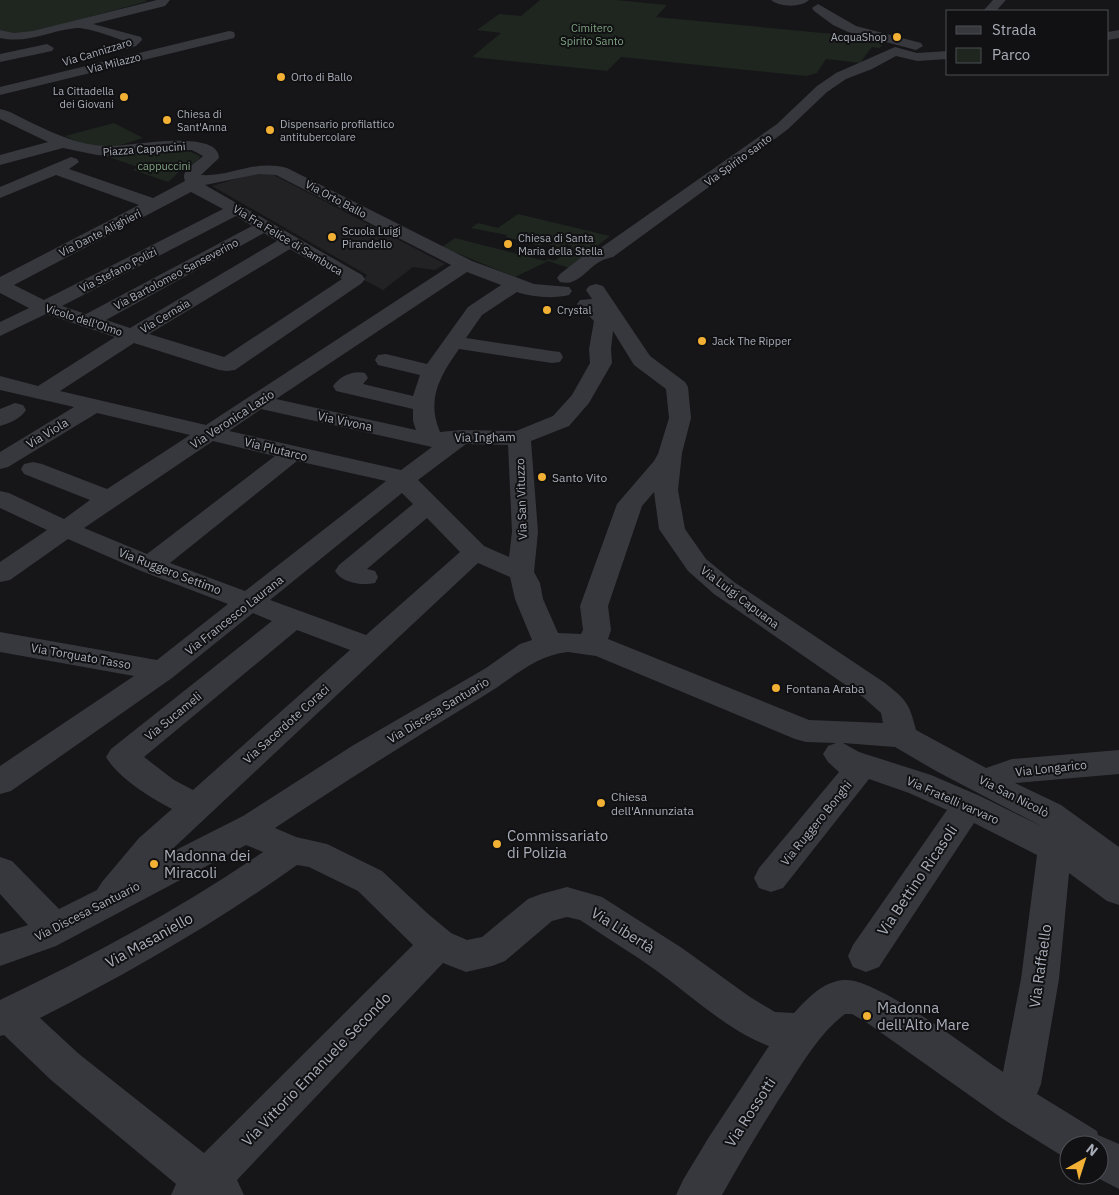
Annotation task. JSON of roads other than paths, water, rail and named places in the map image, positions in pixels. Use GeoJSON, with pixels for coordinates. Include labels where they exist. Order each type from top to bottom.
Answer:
{"type":"FeatureCollection","features":[{"type":"Feature","properties":{"kind":"street"},"geometry":{"type":"LineString","coordinates":[[0,45],[164,0]]}},
{"type":"Feature","properties":{"kind":"street"},"geometry":{"type":"LineString","coordinates":[[777,0],[800,1],[803,7],[818,4],[837,22],[892,42],[896,49],[906,56],[925,51],[946,49]]}},
{"type":"Feature","properties":{"kind":"street"},"geometry":{"type":"LineString","coordinates":[[990,10],[1000,0]]}},
{"type":"Feature","properties":{"kind":"street","name":"Via Cannizzaro"},"geometry":{"type":"LineString","coordinates":[[78,24],[136,40],[131,44],[91,54]]}},
{"type":"Feature","properties":{"kind":"street"},"geometry":{"type":"LineString","coordinates":[[0,34],[14,37],[33,35]]}},
{"type":"Feature","properties":{"kind":"street"},"geometry":{"type":"LineString","coordinates":[[83,40],[110,34]]}},
{"type":"Feature","properties":{"kind":"street","name":"Via Milazzo"},"geometry":{"type":"LineString","coordinates":[[0,91],[229,35]]}},
{"type":"Feature","properties":{"kind":"street"},"geometry":{"type":"LineString","coordinates":[[876,36],[925,51]]}},
{"type":"Feature","properties":{"kind":"street"},"geometry":{"type":"LineString","coordinates":[[0,58],[56,46]]}},
{"type":"Feature","properties":{"kind":"street","name":"Via Spirito santo"},"geometry":{"type":"LineString","coordinates":[[867,66],[896,49]]}},
{"type":"Feature","properties":{"kind":"street","name":"Via Spirito santo"},"geometry":{"type":"LineString","coordinates":[[566,286],[594,257],[606,253],[782,127],[822,88],[840,76],[867,66],[925,51]]}},
{"type":"Feature","properties":{"kind":"street","name":"Via Cannizzaro"},"geometry":{"type":"LineString","coordinates":[[49,65],[66,61]]}},
{"type":"Feature","properties":{"kind":"street"},"geometry":{"type":"LineString","coordinates":[[0,113],[41,133],[93,152]]}},
{"type":"Feature","properties":{"kind":"street"},"geometry":{"type":"LineString","coordinates":[[16,139],[41,133]]}},
{"type":"Feature","properties":{"kind":"street"},"geometry":{"type":"LineString","coordinates":[[0,160],[66,142]]}},
{"type":"Feature","properties":{"kind":"street","name":"Piazza Cappucini"},"geometry":{"type":"LineString","coordinates":[[93,152],[183,145],[202,148],[210,152],[211,158],[194,171],[192,179],[195,183]]}},
{"type":"Feature","properties":{"kind":"street"},"geometry":{"type":"LineString","coordinates":[[0,193],[93,152]]}},
{"type":"Feature","properties":{"kind":"street"},"geometry":{"type":"LineString","coordinates":[[55,169],[155,205]]}},
{"type":"Feature","properties":{"kind":"street","name":"Via Orto Ballo"},"geometry":{"type":"LineString","coordinates":[[195,183],[261,169],[281,171],[465,266],[508,283]]}},
{"type":"Feature","properties":{"kind":"street","name":"Via Dante Alighieri"},"geometry":{"type":"LineString","coordinates":[[0,285],[195,183]]}},
{"type":"Feature","properties":{"kind":"street","name":"Via Fra Felice di Sambuca"},"geometry":{"type":"LineString","coordinates":[[195,183],[203,190],[355,279],[227,365]]}},
{"type":"Feature","properties":{"kind":"street","name":"Via Stefano Polizi"},"geometry":{"type":"LineString","coordinates":[[0,330],[237,209]]}},
{"type":"Feature","properties":{"kind":"street","name":"Via Bartolomeo Sanseverino"},"geometry":{"type":"LineString","coordinates":[[87,322],[265,226]]}},
{"type":"Feature","properties":{"kind":"street","name":"Via Cernaia"},"geometry":{"type":"LineString","coordinates":[[42,393],[132,336],[290,241]]}},
{"type":"Feature","properties":{"kind":"street"},"geometry":{"type":"LineString","coordinates":[[432,440],[424,421],[424,391],[432,372],[475,311],[508,283],[538,292],[566,286],[586,294],[596,285],[596,268],[606,253]]}},
{"type":"Feature","properties":{"kind":"street","name":"Via Veronica Lazio"},"geometry":{"type":"LineString","coordinates":[[0,574],[109,499],[465,266]]}},
{"type":"Feature","properties":{"kind":"street","name":"Vicolo dell'Olmo"},"geometry":{"type":"LineString","coordinates":[[0,285],[43,307],[227,365]]}},
{"type":"Feature","properties":{"kind":"street","name":"Via Luigi Capuana"},"geometry":{"type":"LineString","coordinates":[[596,285],[642,360],[677,387],[680,418],[670,453],[666,490],[672,529],[697,564],[724,588],[874,690],[895,708],[902,736]]}},
{"type":"Feature","properties":{"kind":"street","name":"Via Ingham"},"geometry":{"type":"LineString","coordinates":[[432,440],[460,437],[519,438],[561,422],[581,398],[601,363],[600,349],[604,321],[600,314],[566,286]]}},
{"type":"Feature","properties":{"kind":"street"},"geometry":{"type":"LineString","coordinates":[[452,342],[552,357]]}},
{"type":"Feature","properties":{"kind":"street"},"geometry":{"type":"LineString","coordinates":[[386,360],[432,372]]}},
{"type":"Feature","properties":{"kind":"street","name":"Via Plutarco"},"geometry":{"type":"LineString","coordinates":[[0,383],[405,478]]}},
{"type":"Feature","properties":{"kind":"street"},"geometry":{"type":"LineString","coordinates":[[354,389],[424,405]]}},
{"type":"Feature","properties":{"kind":"street","name":"Via Vivona"},"geometry":{"type":"LineString","coordinates":[[258,402],[432,440]]}},
{"type":"Feature","properties":{"kind":"street","name":"Via Viola"},"geometry":{"type":"LineString","coordinates":[[0,462],[94,405]]}},
{"type":"Feature","properties":{"kind":"street","name":"Via Francesco Laurana"},"geometry":{"type":"LineString","coordinates":[[0,782],[162,671],[405,478],[460,437]]}},
{"type":"Feature","properties":{"kind":"street","name":"Via San Vituzzo"},"geometry":{"type":"LineString","coordinates":[[519,438],[525,532],[521,572],[526,583],[529,599],[548,644]]}},
{"type":"Feature","properties":{"kind":"street"},"geometry":{"type":"LineString","coordinates":[[150,565],[293,453]]}},
{"type":"Feature","properties":{"kind":"street"},"geometry":{"type":"LineString","coordinates":[[592,644],[597,630],[594,606],[624,527],[630,504],[665,464],[670,453]]}},
{"type":"Feature","properties":{"kind":"street"},"geometry":{"type":"LineString","coordinates":[[32,469],[109,499]]}},
{"type":"Feature","properties":{"kind":"street"},"geometry":{"type":"LineString","coordinates":[[405,478],[410,487],[475,552],[521,572]]}},
{"type":"Feature","properties":{"kind":"street"},"geometry":{"type":"LineString","coordinates":[[365,578],[348,571],[428,505]]}},
{"type":"Feature","properties":{"kind":"street","name":"Via Ruggero Settimo"},"geometry":{"type":"LineString","coordinates":[[5,507],[65,529],[150,565],[370,647]]}},
{"type":"Feature","properties":{"kind":"street","name":"Via Sacerdote Coraci"},"geometry":{"type":"LineString","coordinates":[[105,903],[151,848],[475,552]]}},
{"type":"Feature","properties":{"kind":"street","name":"Via Sucameli"},"geometry":{"type":"LineString","coordinates":[[197,807],[163,789],[122,757],[294,618]]}},
{"type":"Feature","properties":{"kind":"street","name":"Via Torquato Tasso"},"geometry":{"type":"LineString","coordinates":[[0,642],[162,671]]}},
{"type":"Feature","properties":{"kind":"street","name":"Via Discesa Santuario"},"geometry":{"type":"LineString","coordinates":[[0,950],[43,935],[245,830],[363,754],[496,675],[530,651],[548,644],[568,642],[592,644],[601,647],[806,732],[867,733],[902,736]]}},
{"type":"Feature","properties":{"kind":"street","name":"Via Ruggero Bonghi"},"geometry":{"type":"LineString","coordinates":[[771,878],[856,773],[848,760],[806,732]]}},
{"type":"Feature","properties":{"kind":"street","name":"Via San Nicolò"},"geometry":{"type":"LineString","coordinates":[[902,736],[947,763],[977,793],[1049,814],[1119,866]]}},
{"type":"Feature","properties":{"kind":"street","name":"Via Fratelli varvaro"},"geometry":{"type":"LineString","coordinates":[[848,760],[912,781],[977,793],[1055,848],[1078,860],[1119,891]]}},
{"type":"Feature","properties":{"kind":"street","name":"Via Longarico"},"geometry":{"type":"LineString","coordinates":[[977,793],[1012,771],[1119,762]]}},
{"type":"Feature","properties":{"kind":"street","name":"Via Bettino Ricasoli"},"geometry":{"type":"LineString","coordinates":[[866,956],[977,793]]}},
{"type":"Feature","properties":{"kind":"street","name":"Via Libertà"},"geometry":{"type":"LineString","coordinates":[[245,830],[292,850],[315,854],[370,881],[414,924],[438,944],[466,956],[492,950],[540,909],[567,902],[589,908],[668,959],[736,1009],[770,1029],[804,1031]]}},
{"type":"Feature","properties":{"kind":"street","name":"Via Raffaello"},"geometry":{"type":"LineString","coordinates":[[1019,1094],[1040,979],[1055,848]]}},
{"type":"Feature","properties":{"kind":"street","name":"Via Masaniello"},"geometry":{"type":"LineString","coordinates":[[4,1017],[61,989],[228,895],[292,850]]}},
{"type":"Feature","properties":{"kind":"street"},"geometry":{"type":"LineString","coordinates":[[0,871],[55,929]]}},
{"type":"Feature","properties":{"kind":"street","name":"Via Vittorio Emanuele Secondo"},"geometry":{"type":"LineString","coordinates":[[207,1191],[438,944]]}},
{"type":"Feature","properties":{"kind":"street","name":"Via Rossotti"},"geometry":{"type":"LineString","coordinates":[[700,1194],[745,1116],[804,1031],[828,1003],[838,998],[856,997],[880,1010],[1019,1094],[1070,1135]]}},
{"type":"Feature","properties":{"kind":"street"},"geometry":{"type":"LineString","coordinates":[[4,1017],[65,1067],[207,1191]]}},
{"type":"Feature","properties":{"kind":"place","name":"AcquaShop"},"geometry":{"type":"Point","coordinates":[897,37]}},
{"type":"Feature","properties":{"kind":"place","name":"Orto di Ballo"},"geometry":{"type":"Point","coordinates":[281,77]}},
{"type":"Feature","properties":{"kind":"place","name":"La Cittadella dei Giovani"},"geometry":{"type":"Point","coordinates":[124,97]}},
{"type":"Feature","properties":{"kind":"place","name":"Chiesa di Sant'Anna"},"geometry":{"type":"Point","coordinates":[167,120]}},
{"type":"Feature","properties":{"kind":"place","name":"Dispensario profilattico antitubercolare"},"geometry":{"type":"Point","coordinates":[270,130]}},
{"type":"Feature","properties":{"kind":"place","name":"Scuola Luigi Pirandello"},"geometry":{"type":"Point","coordinates":[332,237]}},
{"type":"Feature","properties":{"kind":"place","name":"Chiesa di Santa Maria della Stella"},"geometry":{"type":"Point","coordinates":[508,244]}},
{"type":"Feature","properties":{"kind":"place","name":"Crystal"},"geometry":{"type":"Point","coordinates":[547,310]}},
{"type":"Feature","properties":{"kind":"place","name":"Jack The Ripper"},"geometry":{"type":"Point","coordinates":[702,341]}},
{"type":"Feature","properties":{"kind":"place","name":"Santo Vito"},"geometry":{"type":"Point","coordinates":[542,477]}},
{"type":"Feature","properties":{"kind":"place","name":"Fontana Araba"},"geometry":{"type":"Point","coordinates":[776,688]}},
{"type":"Feature","properties":{"kind":"place","name":"Chiesa dell'Annunziata"},"geometry":{"type":"Point","coordinates":[601,803]}},
{"type":"Feature","properties":{"kind":"place","name":"Commissariato di Polizia"},"geometry":{"type":"Point","coordinates":[497,844]}},
{"type":"Feature","properties":{"kind":"place","name":"Madonna dei Miracoli"},"geometry":{"type":"Point","coordinates":[154,864]}},
{"type":"Feature","properties":{"kind":"place","name":"Madonna dell'Alto Mare"},"geometry":{"type":"Point","coordinates":[867,1016]}},
{"type":"Feature","properties":{"kind":"park label","name":"Cimitero Spirito Santo"},"geometry":{"type":"Point","coordinates":[592,34]}},
{"type":"Feature","properties":{"kind":"park label","name":"cappuccini"},"geometry":{"type":"Point","coordinates":[164,166]}}]}
